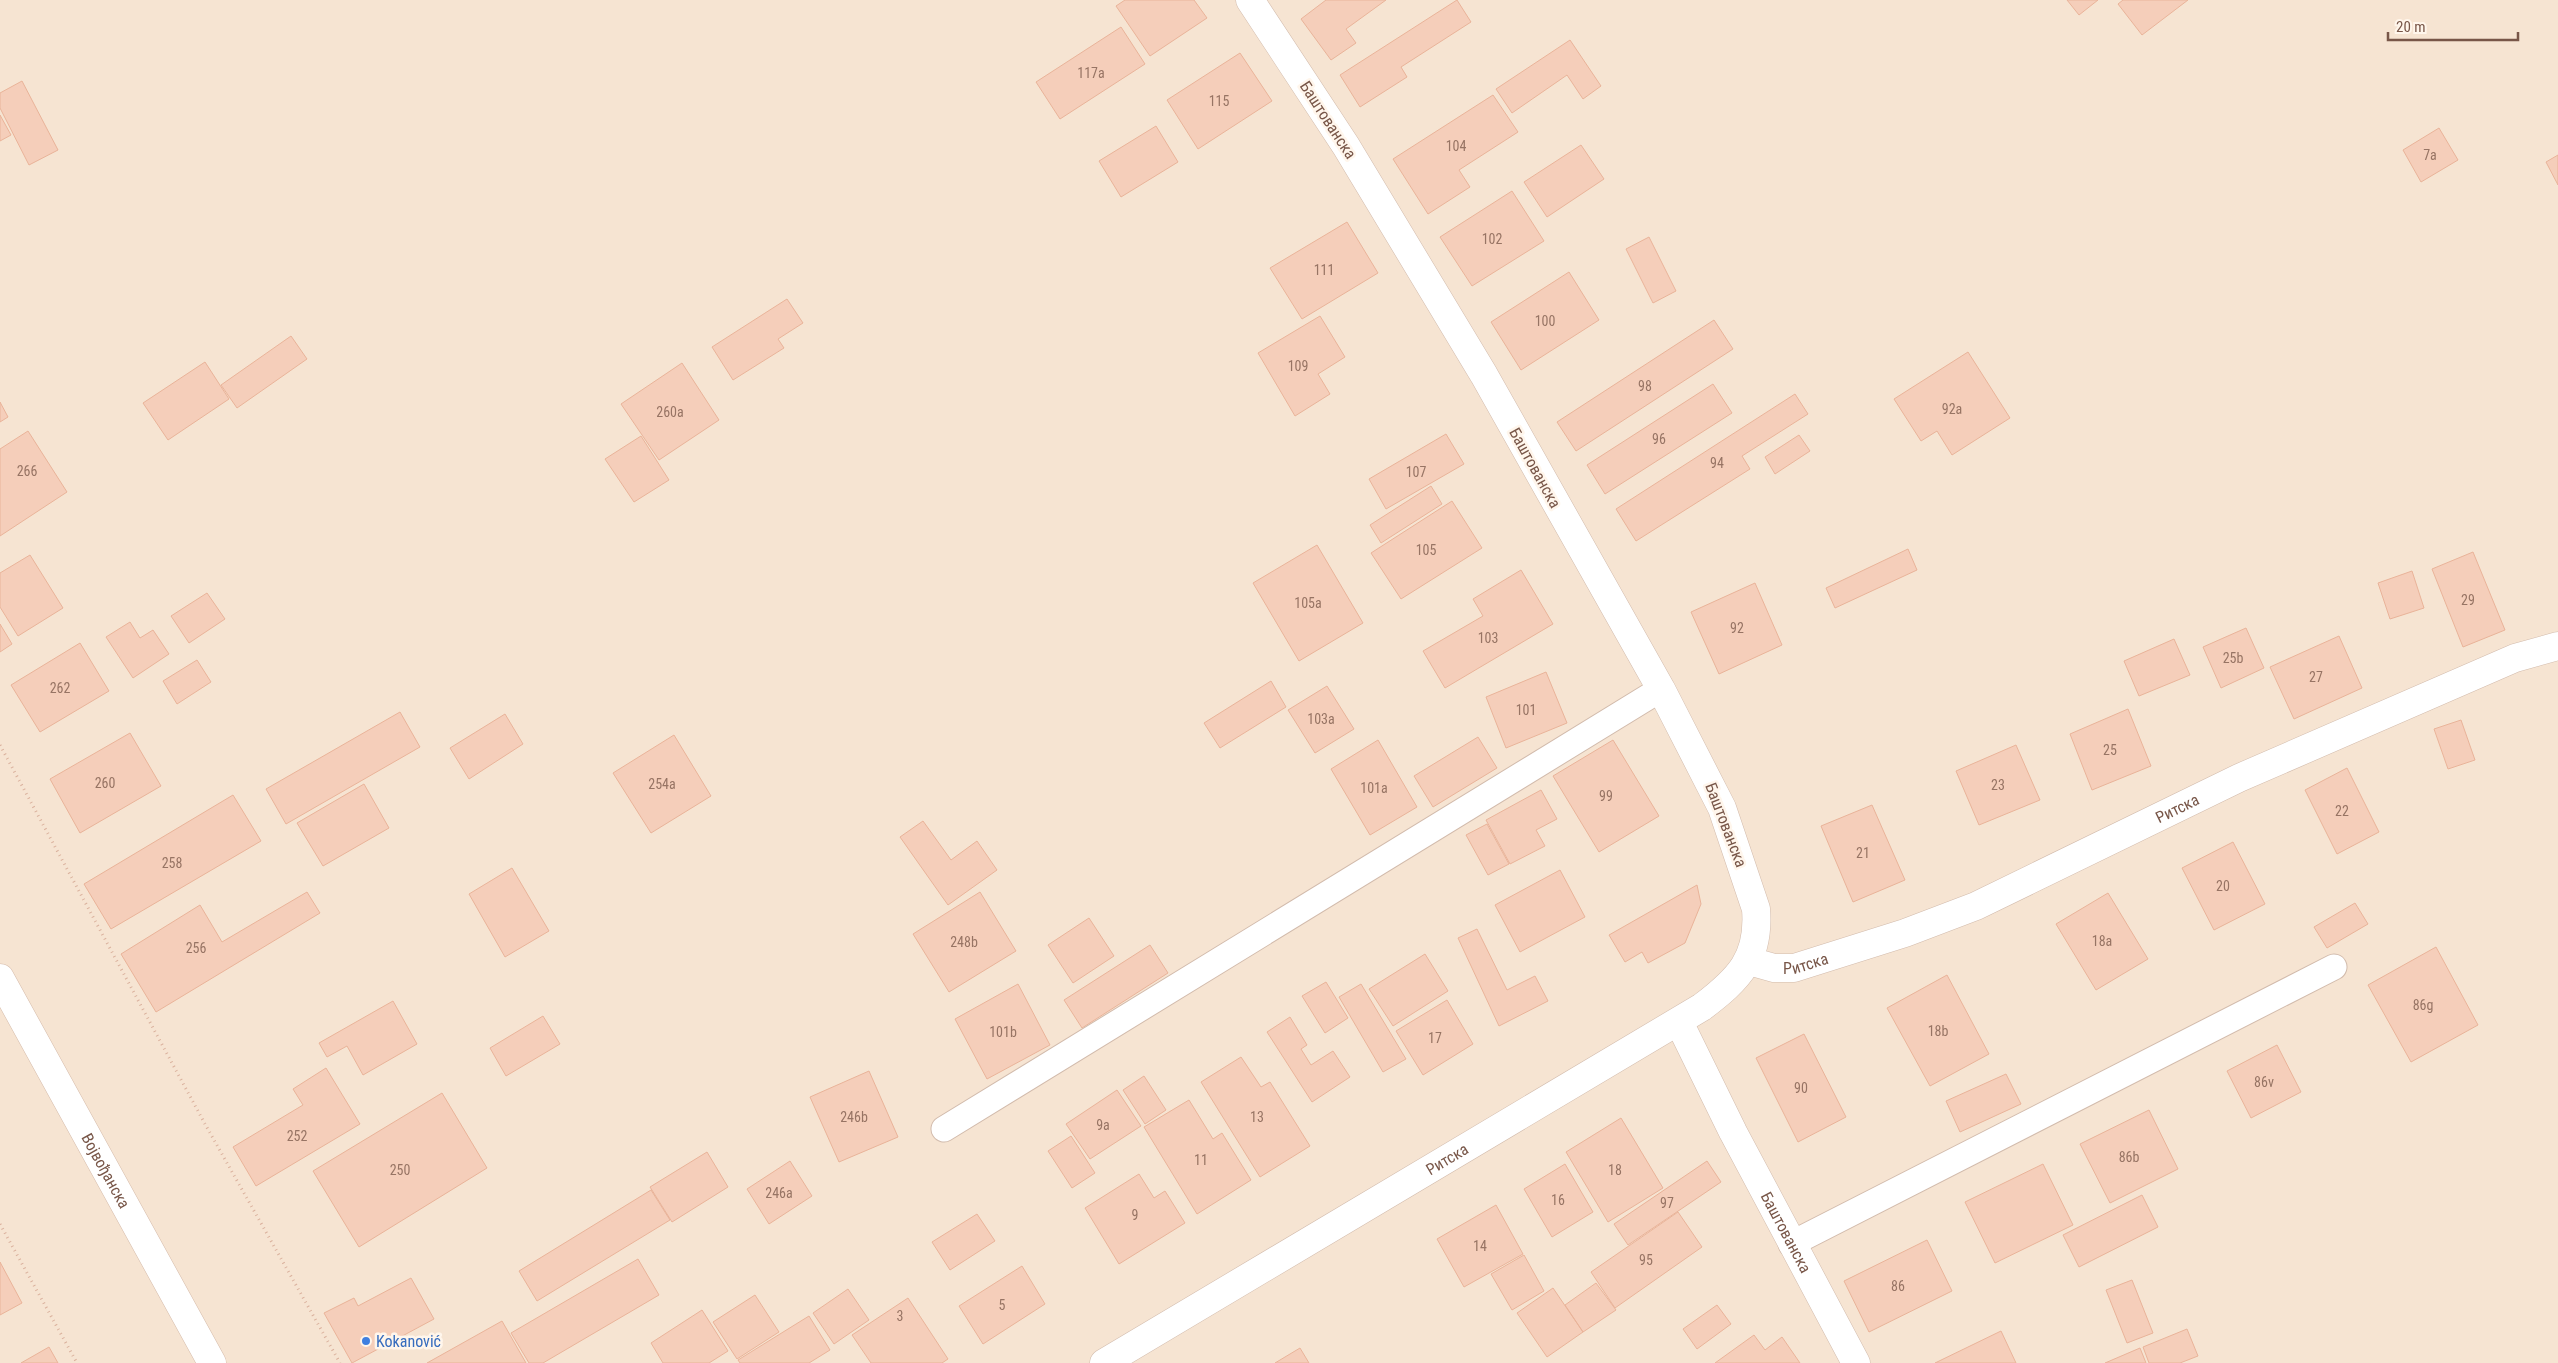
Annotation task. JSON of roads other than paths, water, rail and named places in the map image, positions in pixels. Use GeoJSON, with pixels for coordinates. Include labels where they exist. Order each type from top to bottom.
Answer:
{"type":"FeatureCollection","features":[{"type":"Feature","properties":{"kind":"street","name":"Баштованска"},"geometry":{"type":"LineString","coordinates":[[1250,0],[1346,146],[1484,375],[1661,689],[1705,771],[1737,848],[1756,908],[1757,926],[1748,961]]}},
{"type":"Feature","properties":{"kind":"street","name":"Ритска"},"geometry":{"type":"LineString","coordinates":[[1104,1363],[1679,1022],[1720,994],[1737,978],[1748,961],[1774,968],[1794,968],[1938,921],[2022,884],[2239,778],[2515,658],[2558,646]]}},
{"type":"Feature","properties":{"kind":"street","name":"Војвођанска"},"geometry":{"type":"LineString","coordinates":[[0,978],[212,1363]]}},
{"type":"Feature","properties":{"kind":"street","name":"Баштованска"},"geometry":{"type":"LineString","coordinates":[[1679,1022],[1791,1244],[1856,1363]]}},
{"type":"Feature","properties":{"kind":"lane"},"geometry":{"type":"LineString","coordinates":[[944,1129],[1661,689]]}},
{"type":"Feature","properties":{"kind":"lane"},"geometry":{"type":"LineString","coordinates":[[1791,1244],[2334,967]]}},
{"type":"Feature","properties":{"kind":"place","name":"Kokanović"},"geometry":{"type":"Point","coordinates":[366,1341]}}]}
